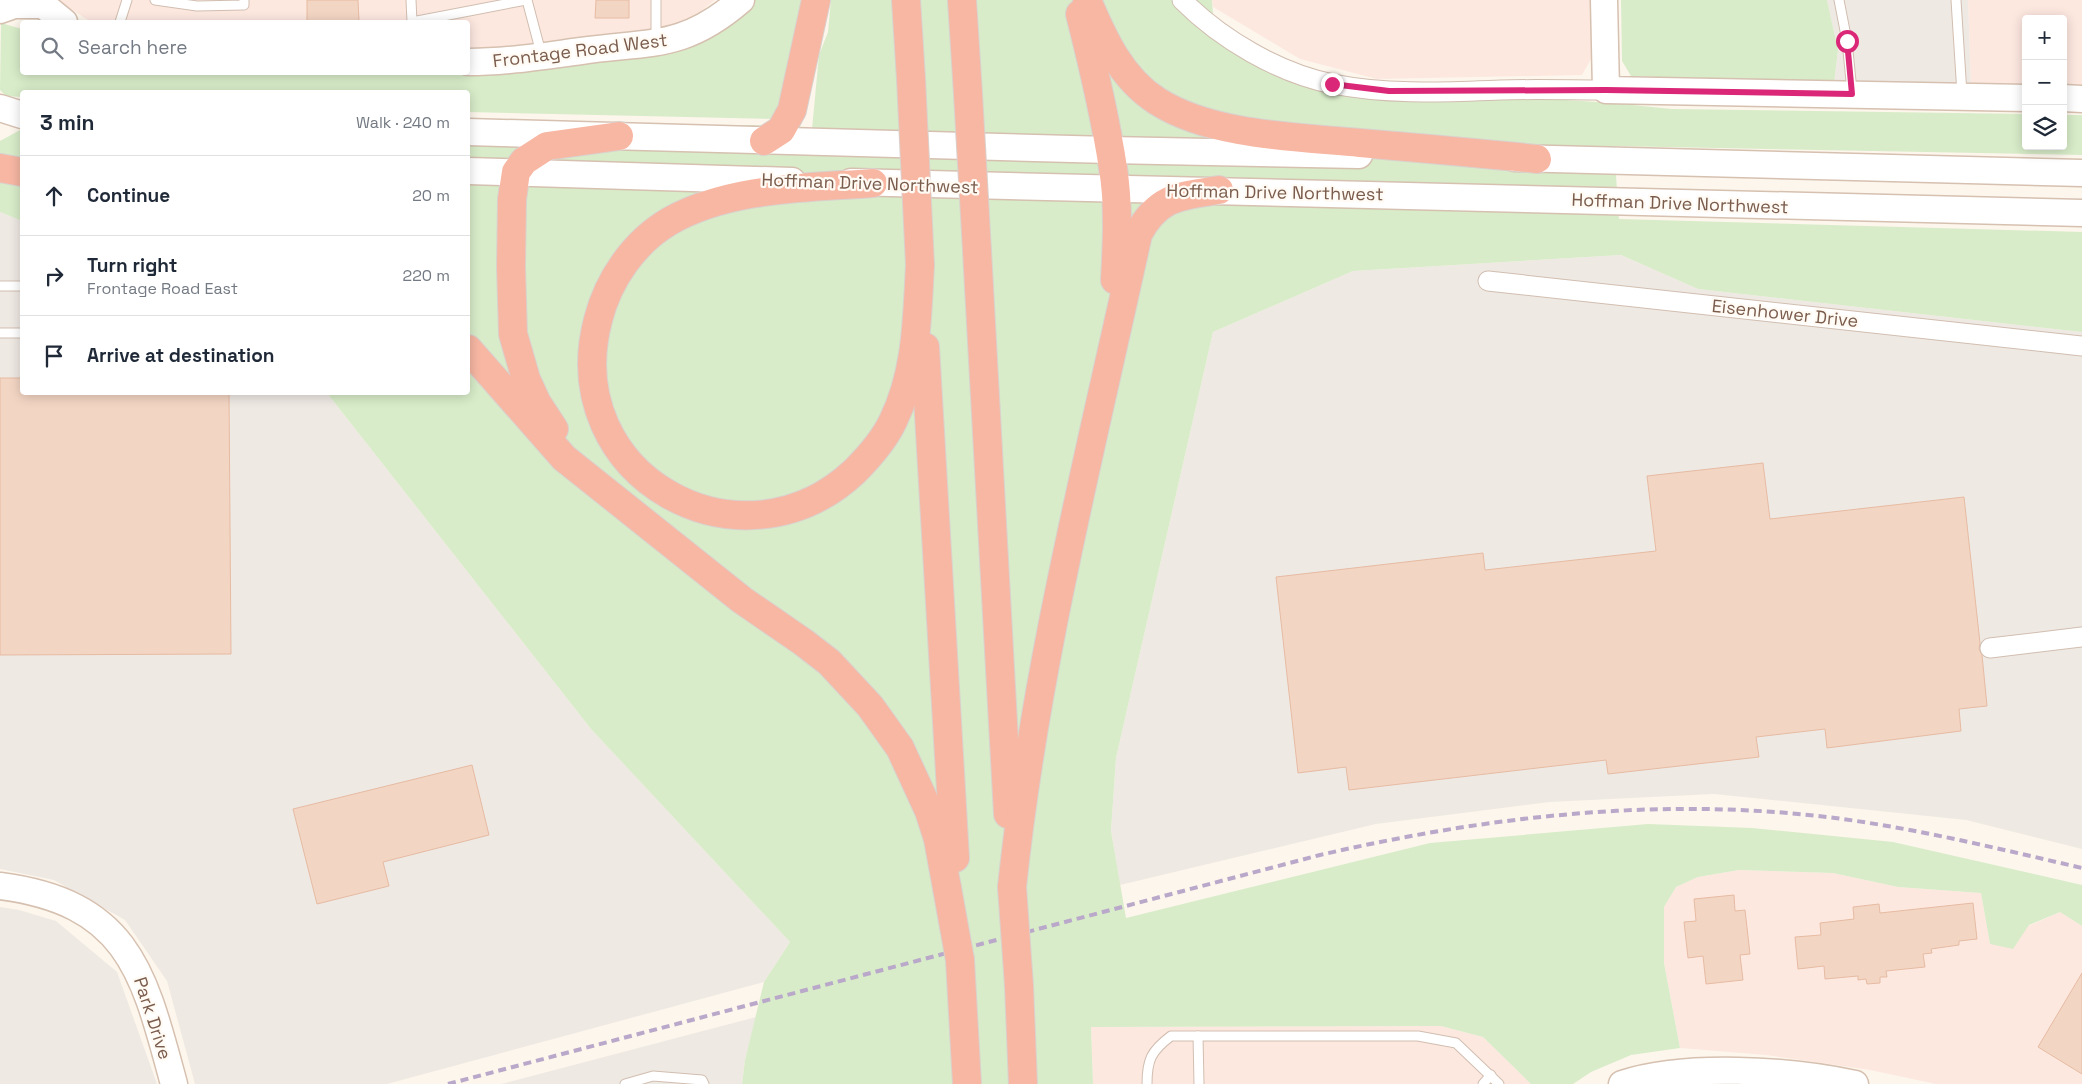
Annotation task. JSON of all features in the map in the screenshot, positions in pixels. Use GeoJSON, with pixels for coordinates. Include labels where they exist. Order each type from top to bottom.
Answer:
{"type":"FeatureCollection","features":[{"type":"Feature","properties":{"kind":"highway"},"geometry":{"type":"LineString","coordinates":[[764,141],[781,130],[792,110],[816,0]]}},
{"type":"Feature","properties":{"kind":"highway"},"geometry":{"type":"LineString","coordinates":[[906,0],[952,889],[960,960],[967,1084]]}},
{"type":"Feature","properties":{"kind":"highway"},"geometry":{"type":"LineString","coordinates":[[962,0],[1024,1084]]}},
{"type":"Feature","properties":{"kind":"highway"},"geometry":{"type":"LineString","coordinates":[[1076,0],[1099,93],[1115,189],[1117,251],[1115,284],[1101,398]]}},
{"type":"Feature","properties":{"kind":"highway"},"geometry":{"type":"LineString","coordinates":[[1087,0],[1104,38],[1133,81],[1157,100],[1184,115],[1216,124],[1284,136],[1537,159]]}},
{"type":"Feature","properties":{"kind":"highway"},"geometry":{"type":"LineString","coordinates":[[619,136],[547,146],[524,161],[516,172],[512,200],[510,305],[518,356],[537,403],[553,427],[627,509]]}},
{"type":"Feature","properties":{"kind":"highway"},"geometry":{"type":"LineString","coordinates":[[0,168],[20,172]]}},
{"type":"Feature","properties":{"kind":"highway"},"geometry":{"type":"LineString","coordinates":[[873,183],[783,190],[737,197],[698,209],[670,221],[647,238],[628,258],[612,280],[595,330],[592,354],[592,379],[596,404],[604,428],[634,470],[678,499],[702,509],[728,514],[780,512],[826,494],[864,462],[882,441],[894,421],[907,388],[915,353],[920,266]]}},
{"type":"Feature","properties":{"kind":"highway"},"geometry":{"type":"LineString","coordinates":[[1012,888],[1027,762],[1101,398],[1138,234],[1144,222],[1161,204],[1178,196],[1219,190]]}},
{"type":"Feature","properties":{"kind":"highway"},"geometry":{"type":"LineString","coordinates":[[470,351],[564,458],[742,600],[803,642],[828,662],[870,706],[900,748],[929,810],[952,889]]}},
{"type":"Feature","properties":{"kind":"main road","name":"Frontage Road West"},"geometry":{"type":"LineString","coordinates":[[470,62],[504,62],[583,50],[656,44],[684,36],[702,28],[741,0]]}},
{"type":"Feature","properties":{"kind":"main road"},"geometry":{"type":"LineString","coordinates":[[1604,0],[1606,90],[2022,98]]}},
{"type":"Feature","properties":{"kind":"main road"},"geometry":{"type":"LineString","coordinates":[[0,10],[14,5],[40,2],[62,20]]}},
{"type":"Feature","properties":{"kind":"main road"},"geometry":{"type":"LineString","coordinates":[[2067,98],[2082,99]]}},
{"type":"Feature","properties":{"kind":"main road"},"geometry":{"type":"LineString","coordinates":[[0,108],[20,114]]}},
{"type":"Feature","properties":{"kind":"main road"},"geometry":{"type":"LineString","coordinates":[[0,120],[20,121]]}},
{"type":"Feature","properties":{"kind":"main road"},"geometry":{"type":"LineString","coordinates":[[470,132],[1109,150],[2082,173]]}},
{"type":"Feature","properties":{"kind":"main road"},"geometry":{"type":"LineString","coordinates":[[0,158],[20,158]]}},
{"type":"Feature","properties":{"kind":"main road","name":"Hoffman Drive Northwest"},"geometry":{"type":"LineString","coordinates":[[470,171],[2082,213]]}},
{"type":"Feature","properties":{"kind":"main road"},"geometry":{"type":"LineString","coordinates":[[1987,211],[2082,208]]}},
{"type":"Feature","properties":{"kind":"main road","name":"Park Drive"},"geometry":{"type":"LineString","coordinates":[[0,886],[23,889],[64,901],[90,916],[126,950],[143,980],[152,1002],[174,1084]]}},
{"type":"Feature","properties":{"kind":"main road"},"geometry":{"type":"LineString","coordinates":[[1622,1084],[1642,1078],[1693,1073],[1784,1073],[1820,1077],[1855,1084]]}},
{"type":"Feature","properties":{"kind":"street"},"geometry":{"type":"LineString","coordinates":[[1182,0],[1198,16],[1240,45],[1300,75],[1332,84],[1389,91],[1606,90]]}},
{"type":"Feature","properties":{"kind":"street","name":"Eisenhower Drive"},"geometry":{"type":"LineString","coordinates":[[1488,281],[2082,346]]}},
{"type":"Feature","properties":{"kind":"street"},"geometry":{"type":"LineString","coordinates":[[1990,648],[2082,637]]}},
{"type":"Feature","properties":{"kind":"lane"},"geometry":{"type":"LineString","coordinates":[[121,20],[127,0]]}},
{"type":"Feature","properties":{"kind":"lane"},"geometry":{"type":"LineString","coordinates":[[155,0],[197,6],[244,3]]}},
{"type":"Feature","properties":{"kind":"lane"},"geometry":{"type":"LineString","coordinates":[[411,0],[412,20]]}},
{"type":"Feature","properties":{"kind":"lane"},"geometry":{"type":"LineString","coordinates":[[422,20],[527,0],[542,57]]}},
{"type":"Feature","properties":{"kind":"lane"},"geometry":{"type":"LineString","coordinates":[[656,0],[656,44]]}},
{"type":"Feature","properties":{"kind":"lane"},"geometry":{"type":"LineString","coordinates":[[1839,0],[1847,41],[1852,94]]}},
{"type":"Feature","properties":{"kind":"lane"},"geometry":{"type":"LineString","coordinates":[[1956,0],[1962,96]]}},
{"type":"Feature","properties":{"kind":"lane"},"geometry":{"type":"LineString","coordinates":[[0,286],[20,286]]}},
{"type":"Feature","properties":{"kind":"lane"},"geometry":{"type":"LineString","coordinates":[[0,333],[20,333]]}},
{"type":"Feature","properties":{"kind":"lane"},"geometry":{"type":"LineString","coordinates":[[1147,1084],[1147,1065],[1158,1046],[1171,1036],[1418,1036],[1456,1043],[1499,1084]]}},
{"type":"Feature","properties":{"kind":"lane"},"geometry":{"type":"LineString","coordinates":[[1198,1036],[1199,1084]]}},
{"type":"Feature","properties":{"kind":"lane"},"geometry":{"type":"LineString","coordinates":[[1483,1084],[1491,1075]]}},
{"type":"Feature","properties":{"kind":"lane"},"geometry":{"type":"LineString","coordinates":[[625,1084],[653,1076],[702,1080],[704,1084]]}},
{"type":"Feature","properties":{"kind":"shaded area"},"geometry":{"type":"Polygon","coordinates":[[[57,0],[715,0],[678,29],[601,38],[470,49],[470,20],[88,20],[57,0]]]}},
{"type":"Feature","properties":{"kind":"shaded area"},"geometry":{"type":"Polygon","coordinates":[[[1212,0],[1593,0],[1595,52],[1582,75],[1377,79],[1300,59],[1213,7],[1212,0]]]}},
{"type":"Feature","properties":{"kind":"shaded area"},"geometry":{"type":"Polygon","coordinates":[[[1827,0],[1968,0],[1971,86],[1834,83],[1838,50],[1827,0]]]}},
{"type":"Feature","properties":{"kind":"shaded area"},"geometry":{"type":"Polygon","coordinates":[[[1968,0],[2082,0],[2082,88],[2067,88],[2067,15],[2022,15],[2022,87],[1971,86],[1968,0]]]}},
{"type":"Feature","properties":{"kind":"shaded area"},"geometry":{"type":"Polygon","coordinates":[[[0,212],[20,220],[20,395],[329,395],[591,729],[790,942],[764,982],[387,1084],[195,1084],[167,981],[125,920],[54,880],[0,869],[0,212]]]}},
{"type":"Feature","properties":{"kind":"shaded area"},"geometry":{"type":"Polygon","coordinates":[[[1621,255],[1698,289],[2082,332],[2082,849],[1966,820],[1714,794],[1549,802],[1376,824],[1120,885],[1111,831],[1116,758],[1213,332],[1353,271],[1621,255]]]}},
{"type":"Feature","properties":{"kind":"shaded area"},"geometry":{"type":"Polygon","coordinates":[[[1739,870],[1833,873],[1898,887],[1981,893],[1990,943],[2060,912],[2082,926],[2082,1084],[1936,1084],[1870,1070],[1766,1055],[1680,1048],[1664,963],[1664,907],[1676,887],[1698,877],[1739,870]]]}},
{"type":"Feature","properties":{"kind":"shaded area"},"geometry":{"type":"Polygon","coordinates":[[[0,907],[19,910],[56,921],[117,972],[157,1084],[0,1084],[0,907]]]}},
{"type":"Feature","properties":{"kind":"shaded area"},"geometry":{"type":"Polygon","coordinates":[[[756,1017],[745,1060],[742,1084],[501,1084],[756,1017]]]}},
{"type":"Feature","properties":{"kind":"shaded area"},"geometry":{"type":"Polygon","coordinates":[[[1441,1026],[1483,1037],[1531,1084],[1093,1084],[1091,1027],[1441,1026]]]}},
{"type":"Feature","properties":{"kind":"green space"},"geometry":{"type":"Polygon","coordinates":[[[755,0],[822,0],[808,100],[775,119],[470,112],[470,90],[20,90],[20,97],[6,96],[0,90],[1,23],[20,28],[20,75],[515,74],[694,44],[755,0]]]}},
{"type":"Feature","properties":{"kind":"green space"},"geometry":{"type":"Polygon","coordinates":[[[831,0],[1212,0],[1215,40],[1291,82],[1612,103],[1672,109],[2022,114],[2022,150],[2067,150],[2067,115],[2082,115],[2082,155],[1614,146],[1619,219],[2082,232],[2082,332],[1698,289],[1621,255],[1353,271],[1213,332],[1116,758],[1111,831],[1126,918],[1430,843],[1648,824],[1752,828],[1893,842],[2082,885],[2082,926],[2060,912],[2029,925],[2013,949],[1990,944],[1981,893],[1898,887],[1833,873],[1739,870],[1698,877],[1676,887],[1664,907],[1664,963],[1680,1048],[1631,1055],[1591,1072],[1573,1084],[1531,1084],[1483,1037],[1441,1026],[1091,1027],[1093,1084],[742,1084],[745,1060],[764,982],[790,942],[591,729],[329,395],[470,395],[470,123],[668,129],[751,125],[812,129],[819,55],[828,32],[831,0]]]}},
{"type":"Feature","properties":{"kind":"green space"},"geometry":{"type":"Polygon","coordinates":[[[1621,0],[1827,0],[1838,50],[1834,83],[1631,76],[1622,61],[1621,0]]]}},
{"type":"Feature","properties":{"kind":"green space"},"geometry":{"type":"Polygon","coordinates":[[[20,130],[20,220],[0,212],[0,141],[20,130]]]}},
{"type":"Feature","properties":{"kind":"building"},"geometry":{"type":"Polygon","coordinates":[[[307,0],[358,0],[359,20],[307,20],[307,0]]]}},
{"type":"Feature","properties":{"kind":"building"},"geometry":{"type":"Polygon","coordinates":[[[596,0],[629,0],[629,18],[595,18],[596,0]]]}},
{"type":"Feature","properties":{"kind":"building"},"geometry":{"type":"Polygon","coordinates":[[[0,378],[20,378],[20,395],[229,395],[231,654],[0,655],[0,378]]]}},
{"type":"Feature","properties":{"kind":"building"},"geometry":{"type":"Polygon","coordinates":[[[1763,463],[1770,519],[1964,497],[1980,643],[1979,649],[1982,655],[1987,706],[1959,709],[1961,731],[1827,748],[1825,729],[1756,737],[1759,757],[1608,774],[1606,760],[1349,790],[1346,767],[1298,773],[1276,577],[1483,553],[1485,570],[1656,551],[1647,476],[1763,463]]]}},
{"type":"Feature","properties":{"kind":"building"},"geometry":{"type":"Polygon","coordinates":[[[472,765],[489,835],[383,862],[389,886],[317,904],[293,809],[472,765]]]}},
{"type":"Feature","properties":{"kind":"building"},"geometry":{"type":"Polygon","coordinates":[[[1734,895],[1735,911],[1745,910],[1750,954],[1740,955],[1743,980],[1706,984],[1703,956],[1688,958],[1684,922],[1696,921],[1694,899],[1734,895]]]}},
{"type":"Feature","properties":{"kind":"building"},"geometry":{"type":"Polygon","coordinates":[[[1973,903],[1977,939],[1959,941],[1959,945],[1931,949],[1932,953],[1923,954],[1925,967],[1886,971],[1887,977],[1880,977],[1880,983],[1867,984],[1866,979],[1858,980],[1858,976],[1825,979],[1824,966],[1798,969],[1795,937],[1821,935],[1820,923],[1854,919],[1853,907],[1879,904],[1880,913],[1973,903]]]}},
{"type":"Feature","properties":{"kind":"building"},"geometry":{"type":"Polygon","coordinates":[[[2082,973],[2082,1074],[2038,1047],[2082,973]]]}},
{"type":"Feature","properties":{"kind":"railway"},"geometry":{"type":"LineString","coordinates":[[448,1084],[1320,855],[1384,841],[1512,820],[1641,810],[1705,809],[1770,812],[1835,818],[1898,828],[2082,868]]}},
{"type":"Feature","properties":{"kind":"route"},"geometry":{"type":"LineString","coordinates":[[1332,84],[1389,91],[1606,90],[1852,94],[1847,41]]}}]}
